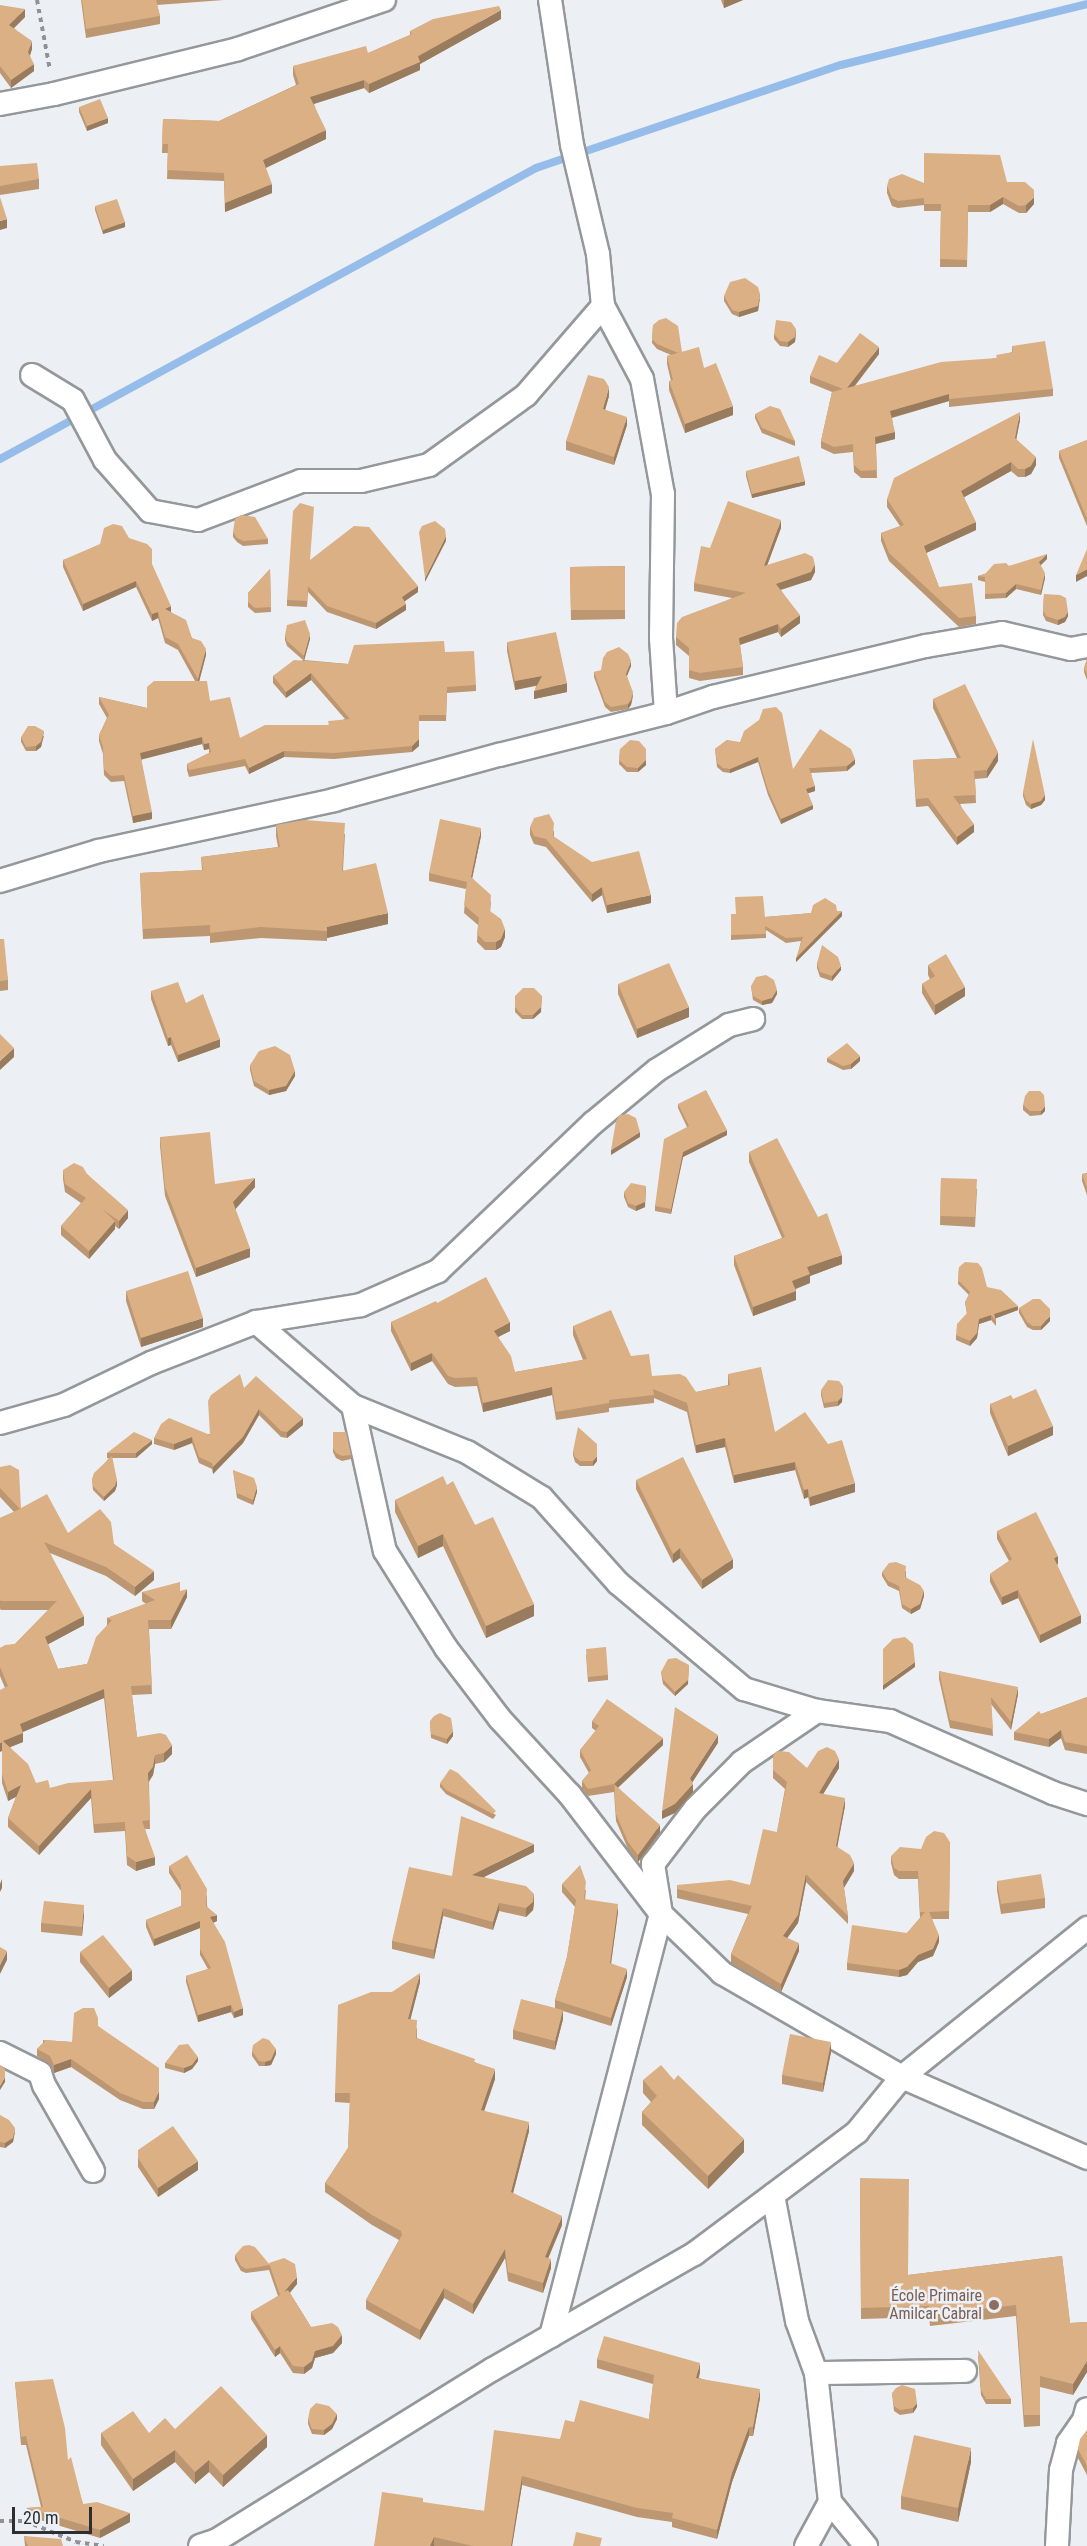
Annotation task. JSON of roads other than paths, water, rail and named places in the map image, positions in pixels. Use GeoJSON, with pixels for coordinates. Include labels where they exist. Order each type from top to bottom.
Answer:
{"type":"FeatureCollection","features":[{"type":"Feature","properties":{"kind":"street"},"geometry":{"type":"LineString","coordinates":[[0,104],[54,94],[238,49],[384,0]]}},
{"type":"Feature","properties":{"kind":"street"},"geometry":{"type":"LineString","coordinates":[[550,0],[572,145],[598,254],[603,306],[642,379],[663,494],[661,638],[666,713]]}},
{"type":"Feature","properties":{"kind":"street"},"geometry":{"type":"LineString","coordinates":[[32,375],[73,400],[105,460],[150,512],[198,520],[301,481],[361,481],[429,465],[526,395],[603,306]]}},
{"type":"Feature","properties":{"kind":"street"},"geometry":{"type":"LineString","coordinates":[[0,881],[99,851],[334,800],[666,713],[713,697],[926,646],[1002,633],[1071,649],[1087,646]]}},
{"type":"Feature","properties":{"kind":"street"},"geometry":{"type":"LineString","coordinates":[[0,1423],[64,1405],[151,1364],[256,1322],[361,1305],[438,1271],[593,1123],[657,1070],[729,1025],[753,1019]]}},
{"type":"Feature","properties":{"kind":"street"},"geometry":{"type":"LineString","coordinates":[[256,1322],[353,1406],[467,1452],[542,1498],[618,1583],[744,1689],[817,1711],[890,1721],[1053,1793],[1087,1804]]}},
{"type":"Feature","properties":{"kind":"street"},"geometry":{"type":"LineString","coordinates":[[353,1406],[385,1551],[446,1648],[487,1701],[570,1795],[661,1914],[722,1973],[902,2077],[1087,2158]]}},
{"type":"Feature","properties":{"kind":"street"},"geometry":{"type":"LineString","coordinates":[[551,2336],[661,1914],[654,1864],[695,1809],[742,1762],[817,1711]]}},
{"type":"Feature","properties":{"kind":"street"},"geometry":{"type":"LineString","coordinates":[[200,2546],[218,2540],[551,2336],[694,2254],[857,2132],[902,2077],[1087,1928]]}},
{"type":"Feature","properties":{"kind":"street"},"geometry":{"type":"LineString","coordinates":[[0,2053],[40,2073],[44,2085],[93,2171]]}},
{"type":"Feature","properties":{"kind":"street"},"geometry":{"type":"LineString","coordinates":[[773,2196],[797,2321],[816,2373],[830,2502],[866,2546]]}},
{"type":"Feature","properties":{"kind":"street"},"geometry":{"type":"LineString","coordinates":[[816,2373],[965,2371]]}},
{"type":"Feature","properties":{"kind":"street"},"geometry":{"type":"LineString","coordinates":[[1057,2546],[1060,2470],[1068,2443],[1084,2420],[1087,2409]]}},
{"type":"Feature","properties":{"kind":"street"},"geometry":{"type":"LineString","coordinates":[[806,2546],[830,2502]]}},
{"type":"Feature","properties":{"kind":"waterway"},"geometry":{"type":"LineString","coordinates":[[0,459],[536,168],[841,65],[1087,4]]}},
{"type":"Feature","properties":{"kind":"place","name":"École Primaire Amilcar Cabral"},"geometry":{"type":"Point","coordinates":[994,2305]}}]}
